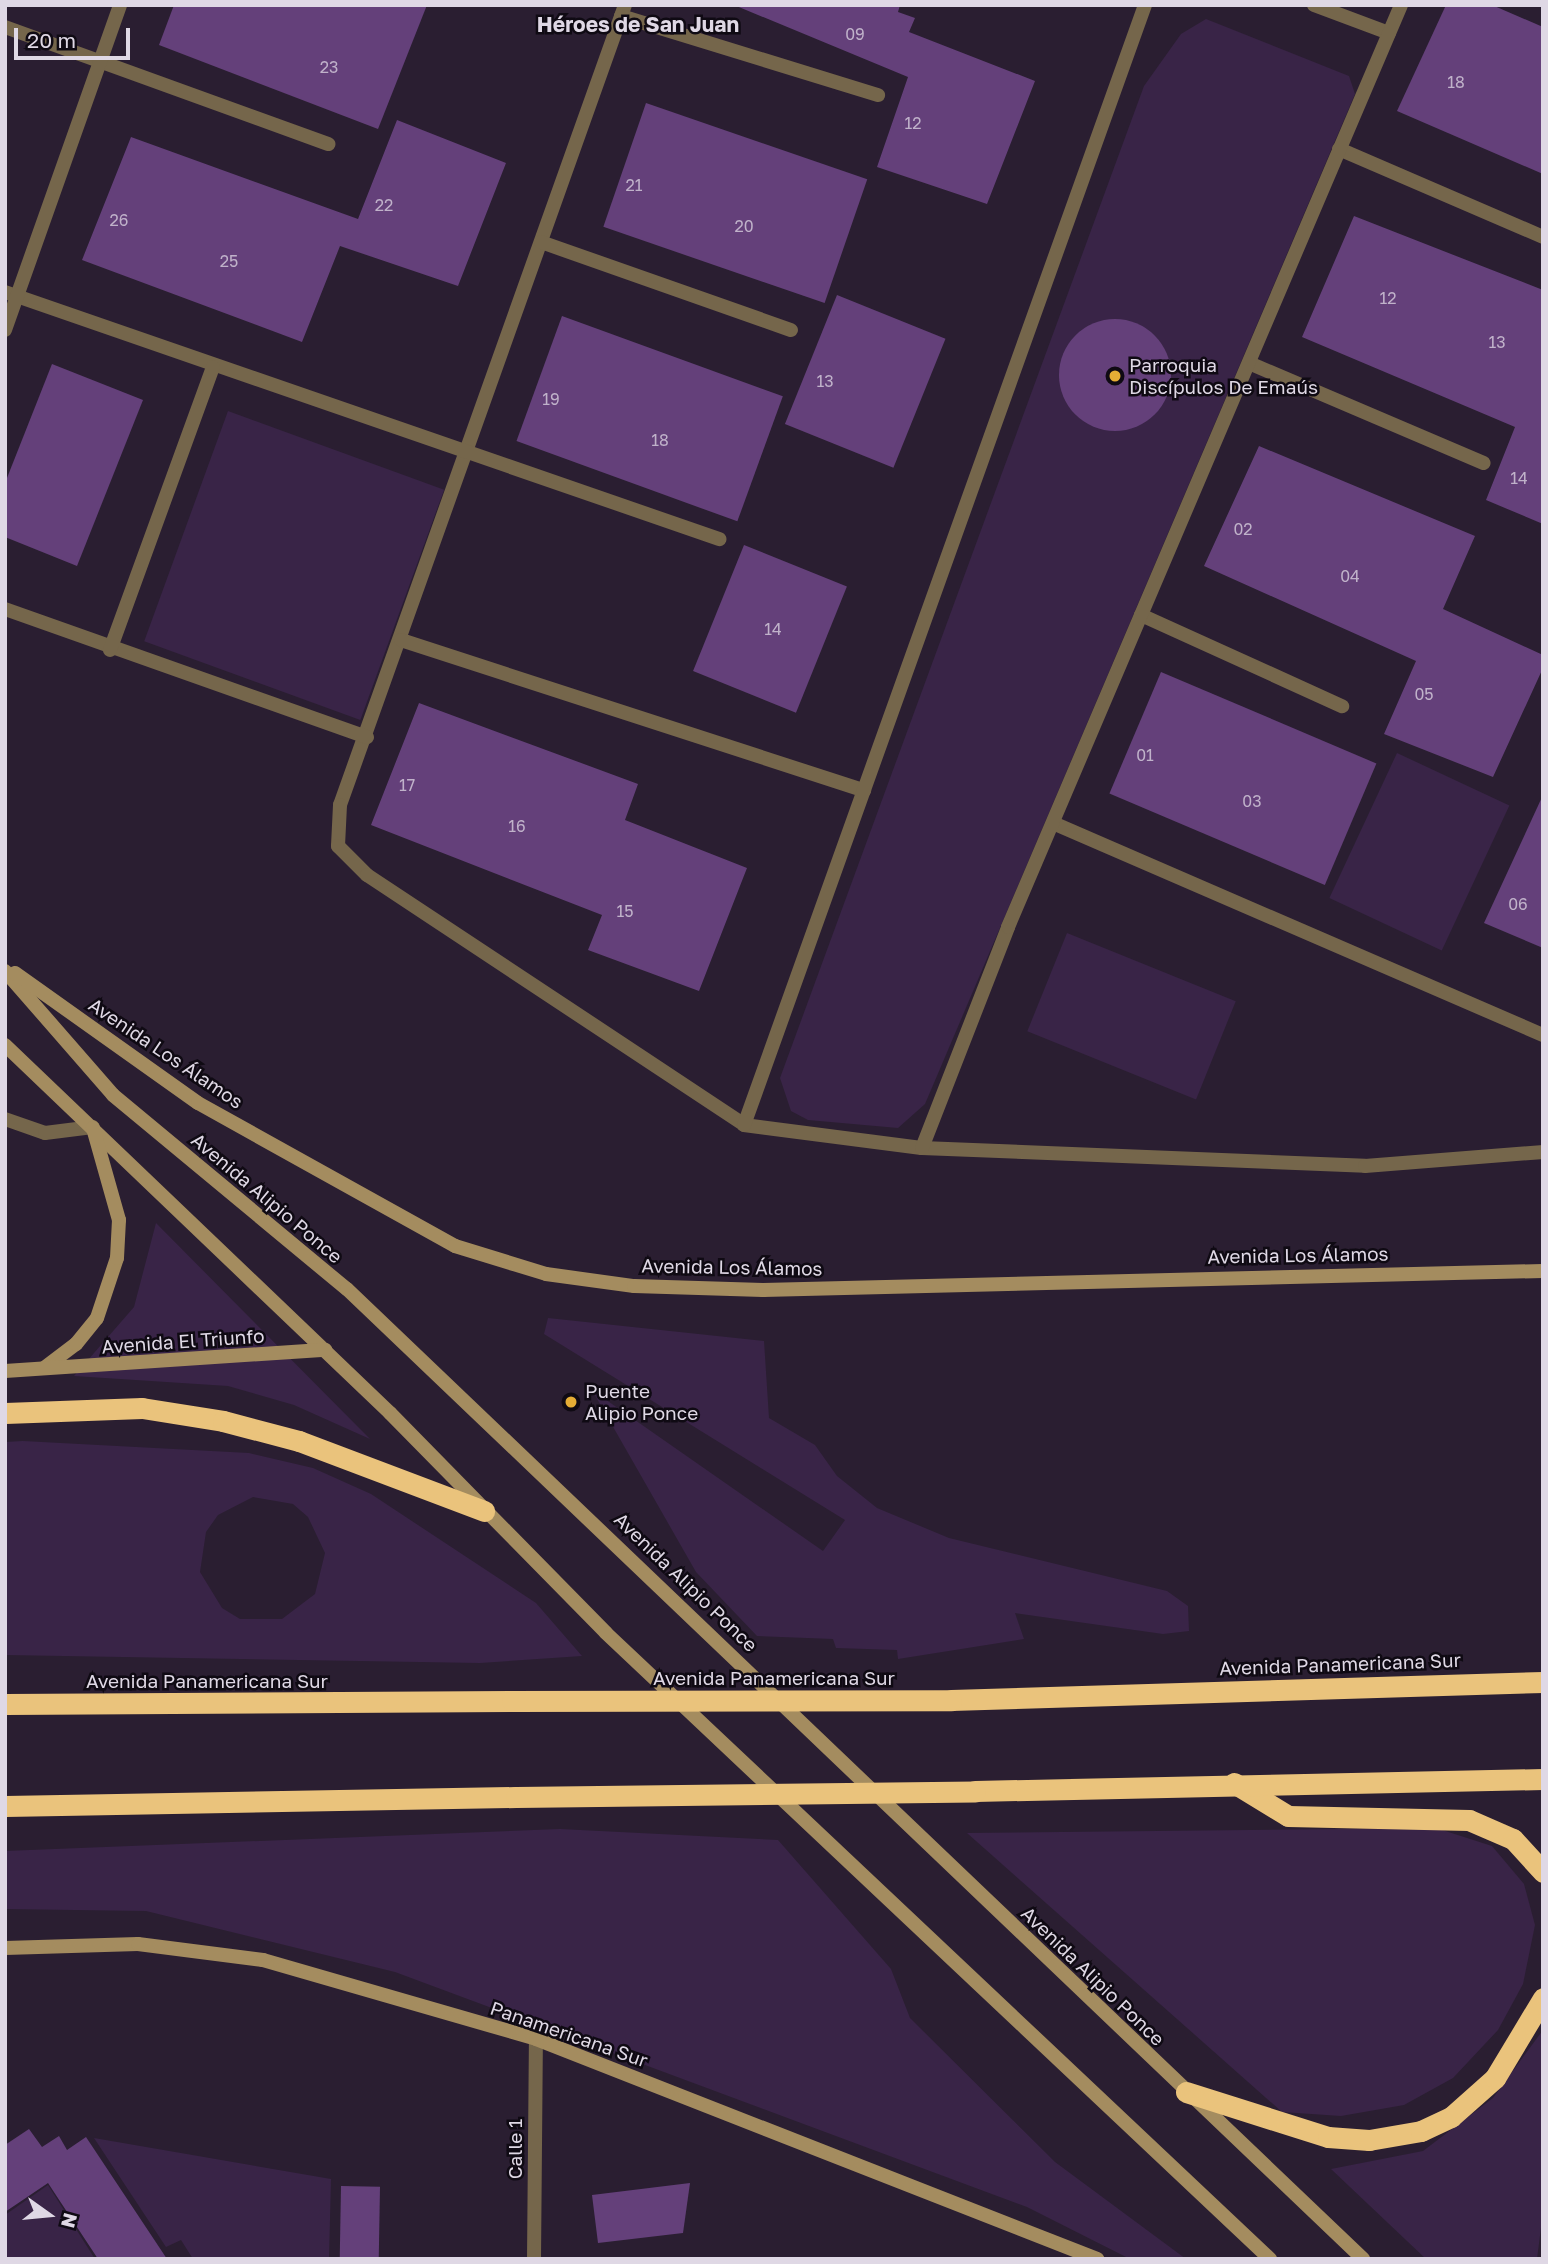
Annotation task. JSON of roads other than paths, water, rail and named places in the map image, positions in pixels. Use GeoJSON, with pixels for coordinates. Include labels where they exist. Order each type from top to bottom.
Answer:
{"type":"FeatureCollection","features":[{"type":"Feature","properties":{"kind":"highway"},"geometry":{"type":"LineString","coordinates":[[5,1413],[142,1408],[223,1421],[299,1441],[484,1511]]}},
{"type":"Feature","properties":{"kind":"highway","name":"Avenida Panamericana Sur"},"geometry":{"type":"LineString","coordinates":[[5,1702],[951,1700],[1543,1682]]}},
{"type":"Feature","properties":{"kind":"highway"},"geometry":{"type":"LineString","coordinates":[[5,1806],[1543,1779]]}},
{"type":"Feature","properties":{"kind":"highway"},"geometry":{"type":"LineString","coordinates":[[1234,1783],[1288,1816],[1469,1820],[1513,1839],[1543,1872]]}},
{"type":"Feature","properties":{"kind":"highway"},"geometry":{"type":"LineString","coordinates":[[1186,2092],[1328,2137],[1369,2140],[1421,2131],[1451,2116],[1495,2078],[1543,1998]]}},
{"type":"Feature","properties":{"kind":"main road","name":"Avenida Los Álamos"},"geometry":{"type":"LineString","coordinates":[[5,969],[198,1103],[455,1246],[546,1274],[634,1286],[763,1290],[1543,1271]]}},
{"type":"Feature","properties":{"kind":"main road","name":"Avenida Alipio Ponce"},"geometry":{"type":"LineString","coordinates":[[5,969],[113,1095],[347,1289],[1363,2259]]}},
{"type":"Feature","properties":{"kind":"main road"},"geometry":{"type":"LineString","coordinates":[[5,1045],[325,1350],[484,1511],[1270,2259]]}},
{"type":"Feature","properties":{"kind":"main road","name":"Avenida El Triunfo"},"geometry":{"type":"LineString","coordinates":[[43,1368],[76,1344],[97,1318],[117,1258],[119,1220],[93,1127]]}},
{"type":"Feature","properties":{"kind":"main road","name":"Avenida El Triunfo"},"geometry":{"type":"LineString","coordinates":[[5,1371],[325,1350]]}},
{"type":"Feature","properties":{"kind":"main road","name":"Panamericana Sur"},"geometry":{"type":"LineString","coordinates":[[5,1948],[138,1944],[263,1961],[536,2039],[1097,2259]]}},
{"type":"Feature","properties":{"kind":"street"},"geometry":{"type":"LineString","coordinates":[[5,330],[11,295],[120,5]]}},
{"type":"Feature","properties":{"kind":"street"},"geometry":{"type":"LineString","coordinates":[[744,1125],[1145,5]]}},
{"type":"Feature","properties":{"kind":"street"},"geometry":{"type":"LineString","coordinates":[[1314,5],[1389,33]]}},
{"type":"Feature","properties":{"kind":"street"},"geometry":{"type":"LineString","coordinates":[[922,1148],[1053,823],[1401,5]]}},
{"type":"Feature","properties":{"kind":"street"},"geometry":{"type":"LineString","coordinates":[[878,95],[623,10],[367,737],[340,805],[338,846],[367,875],[744,1125],[922,1148],[1365,1166],[1543,1153]]}},
{"type":"Feature","properties":{"kind":"street"},"geometry":{"type":"LineString","coordinates":[[5,27],[328,144]]}},
{"type":"Feature","properties":{"kind":"street"},"geometry":{"type":"LineString","coordinates":[[1339,149],[1543,237]]}},
{"type":"Feature","properties":{"kind":"street"},"geometry":{"type":"LineString","coordinates":[[541,242],[791,330]]}},
{"type":"Feature","properties":{"kind":"street"},"geometry":{"type":"LineString","coordinates":[[11,295],[466,456],[719,539]]}},
{"type":"Feature","properties":{"kind":"street"},"geometry":{"type":"LineString","coordinates":[[1249,363],[1485,463]]}},
{"type":"Feature","properties":{"kind":"street"},"geometry":{"type":"LineString","coordinates":[[110,650],[213,367]]}},
{"type":"Feature","properties":{"kind":"street"},"geometry":{"type":"LineString","coordinates":[[5,610],[110,650],[367,737]]}},
{"type":"Feature","properties":{"kind":"street"},"geometry":{"type":"LineString","coordinates":[[1141,615],[1342,706]]}},
{"type":"Feature","properties":{"kind":"street"},"geometry":{"type":"LineString","coordinates":[[401,640],[864,790]]}},
{"type":"Feature","properties":{"kind":"street"},"geometry":{"type":"LineString","coordinates":[[1053,823],[1543,1035]]}},
{"type":"Feature","properties":{"kind":"street"},"geometry":{"type":"LineString","coordinates":[[5,1119],[46,1133],[93,1127]]}},
{"type":"Feature","properties":{"kind":"street","name":"Calle 1"},"geometry":{"type":"LineString","coordinates":[[534,2259],[536,2039]]}},
{"type":"Feature","properties":{"kind":"place","name":"Parroquia Discípulos De Emaús"},"geometry":{"type":"Point","coordinates":[1115,376]}},
{"type":"Feature","properties":{"kind":"place","name":"Puente Alipio Ponce"},"geometry":{"type":"Point","coordinates":[571,1402]}},
{"type":"Feature","properties":{"kind":"district","name":"Héroes de San Juan"},"geometry":{"type":"Point","coordinates":[638,24]}}]}
